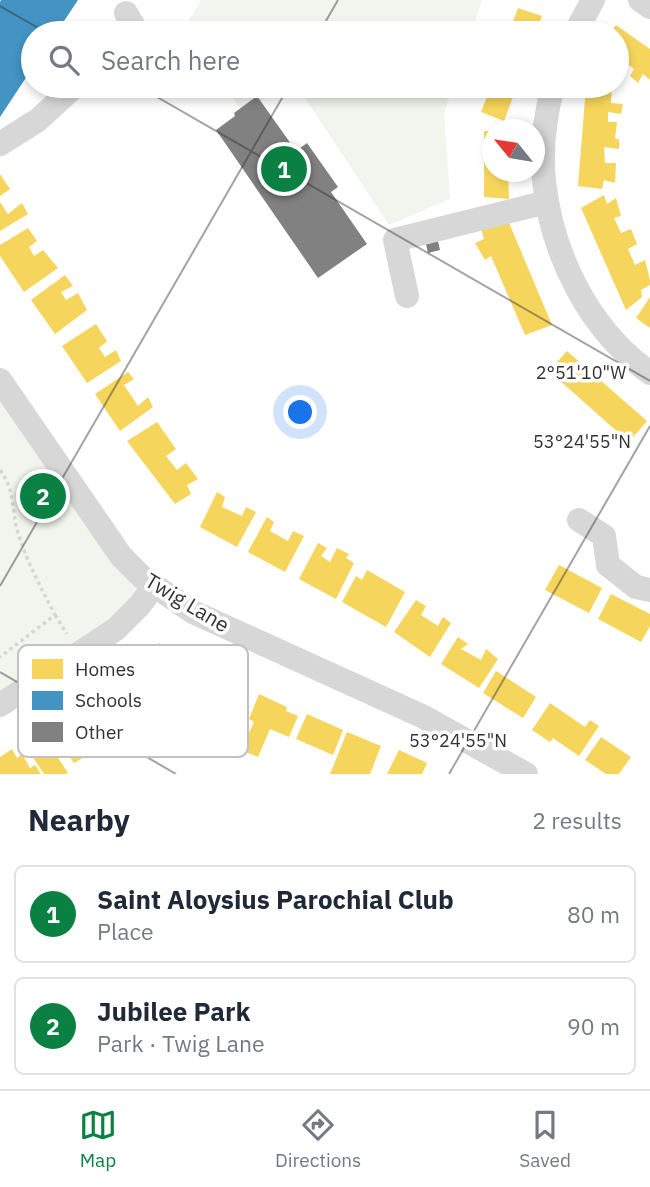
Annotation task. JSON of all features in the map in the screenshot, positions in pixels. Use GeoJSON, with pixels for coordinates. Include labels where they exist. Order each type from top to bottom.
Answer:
{"type":"FeatureCollection","features":[{"type":"Feature","properties":{"kind":"street"},"geometry":{"type":"LineString","coordinates":[[582,21],[593,0]]}},
{"type":"Feature","properties":{"kind":"street"},"geometry":{"type":"LineString","coordinates":[[640,0],[650,7]]}},
{"type":"Feature","properties":{"kind":"street"},"geometry":{"type":"LineString","coordinates":[[0,144],[38,120],[62,98]]}},
{"type":"Feature","properties":{"kind":"street"},"geometry":{"type":"LineString","coordinates":[[550,98],[543,158],[552,227],[563,257],[590,311],[623,351],[650,373]]}},
{"type":"Feature","properties":{"kind":"street"},"geometry":{"type":"LineString","coordinates":[[407,296],[395,240],[547,202]]}},
{"type":"Feature","properties":{"kind":"street","name":"Twig Lane"},"geometry":{"type":"LineString","coordinates":[[0,380],[121,556],[153,586],[193,612],[424,718],[526,774]]}},
{"type":"Feature","properties":{"kind":"street"},"geometry":{"type":"LineString","coordinates":[[579,520],[604,536],[608,565],[636,587],[650,590]]}},
{"type":"Feature","properties":{"kind":"street"},"geometry":{"type":"LineString","coordinates":[[92,645],[116,629],[140,605],[153,586]]}},
{"type":"Feature","properties":{"kind":"street"},"geometry":{"type":"LineString","coordinates":[[0,705],[18,693]]}},
{"type":"Feature","properties":{"kind":"path"},"geometry":{"type":"LineString","coordinates":[[0,470],[12,494],[23,548],[55,615],[0,657]]}},
{"type":"Feature","properties":{"kind":"shaded area"},"geometry":{"type":"Polygon","coordinates":[[[201,0],[482,0],[475,21],[188,21],[201,0]]]}},
{"type":"Feature","properties":{"kind":"shaded area"},"geometry":{"type":"Polygon","coordinates":[[[233,98],[266,98],[244,113],[233,98]]]}},
{"type":"Feature","properties":{"kind":"shaded area"},"geometry":{"type":"Polygon","coordinates":[[[305,98],[449,98],[444,113],[450,199],[389,225],[305,98]]]}},
{"type":"Feature","properties":{"kind":"shaded area"},"geometry":{"type":"Polygon","coordinates":[[[0,380],[154,586],[80,645],[18,645],[18,694],[0,708],[0,380]]]}},
{"type":"Feature","properties":{"kind":"building: Homes"},"geometry":{"type":"Polygon","coordinates":[[[518,8],[542,16],[540,21],[513,21],[518,8]]]}},
{"type":"Feature","properties":{"kind":"building: Homes"},"geometry":{"type":"Polygon","coordinates":[[[629,34],[650,49],[650,80],[643,74],[638,83],[630,76],[634,69],[629,65],[629,34]]]}},
{"type":"Feature","properties":{"kind":"building: Homes"},"geometry":{"type":"Polygon","coordinates":[[[486,98],[513,98],[505,119],[481,112],[486,98]]]}},
{"type":"Feature","properties":{"kind":"building: Homes"},"geometry":{"type":"Polygon","coordinates":[[[585,98],[611,98],[611,103],[623,104],[621,114],[608,112],[608,122],[617,122],[615,139],[619,139],[619,149],[604,147],[605,163],[616,163],[615,183],[604,180],[602,189],[578,186],[585,98]]]}},
{"type":"Feature","properties":{"kind":"building: Homes"},"geometry":{"type":"Polygon","coordinates":[[[0,174],[10,189],[0,196],[0,174]]]}},
{"type":"Feature","properties":{"kind":"building: Homes"},"geometry":{"type":"Polygon","coordinates":[[[484,182],[508,182],[509,199],[484,197],[484,182]]]}},
{"type":"Feature","properties":{"kind":"building: Homes"},"geometry":{"type":"Polygon","coordinates":[[[604,195],[607,204],[616,198],[621,216],[614,218],[621,233],[631,229],[637,244],[628,249],[635,265],[645,260],[650,280],[650,285],[641,290],[642,297],[626,310],[581,208],[604,195]]]}},
{"type":"Feature","properties":{"kind":"building: Homes"},"geometry":{"type":"Polygon","coordinates":[[[0,202],[8,214],[22,203],[28,214],[0,231],[0,202]]]}},
{"type":"Feature","properties":{"kind":"building: Homes"},"geometry":{"type":"Polygon","coordinates":[[[507,218],[552,325],[525,335],[491,256],[485,260],[475,243],[484,239],[481,228],[507,218]]]}},
{"type":"Feature","properties":{"kind":"building: Homes"},"geometry":{"type":"Polygon","coordinates":[[[28,228],[37,241],[29,247],[34,256],[43,250],[58,268],[24,292],[0,256],[0,245],[28,228]]]}},
{"type":"Feature","properties":{"kind":"building: Homes"},"geometry":{"type":"Polygon","coordinates":[[[65,275],[73,286],[61,292],[66,300],[78,293],[87,310],[55,334],[31,300],[65,275]]]}},
{"type":"Feature","properties":{"kind":"building: Homes"},"geometry":{"type":"Polygon","coordinates":[[[650,297],[650,328],[636,318],[650,297]]]}},
{"type":"Feature","properties":{"kind":"building: Homes"},"geometry":{"type":"Polygon","coordinates":[[[96,324],[107,341],[99,348],[105,357],[116,350],[121,361],[87,383],[62,346],[96,324]]]}},
{"type":"Feature","properties":{"kind":"building: Homes"},"geometry":{"type":"Polygon","coordinates":[[[567,351],[647,421],[629,442],[549,371],[567,351]]]}},
{"type":"Feature","properties":{"kind":"building: Homes"},"geometry":{"type":"Polygon","coordinates":[[[128,372],[134,379],[124,385],[138,406],[148,397],[153,407],[120,431],[95,394],[128,372]]]}},
{"type":"Feature","properties":{"kind":"building: Homes"},"geometry":{"type":"Polygon","coordinates":[[[157,422],[176,449],[166,456],[177,470],[186,463],[198,479],[187,485],[191,494],[175,504],[127,441],[157,422]]]}},
{"type":"Feature","properties":{"kind":"building: Homes"},"geometry":{"type":"Polygon","coordinates":[[[217,492],[225,497],[222,507],[242,516],[246,507],[256,512],[237,547],[200,527],[217,492]]]}},
{"type":"Feature","properties":{"kind":"building: Homes"},"geometry":{"type":"Polygon","coordinates":[[[267,517],[274,522],[270,531],[288,541],[293,531],[304,536],[285,572],[248,552],[267,517]]]}},
{"type":"Feature","properties":{"kind":"building: Homes"},"geometry":{"type":"Polygon","coordinates":[[[318,543],[327,548],[321,556],[330,562],[337,548],[349,554],[346,558],[354,563],[336,599],[299,579],[318,543]]]}},
{"type":"Feature","properties":{"kind":"building: Homes"},"geometry":{"type":"Polygon","coordinates":[[[559,565],[602,588],[589,613],[545,590],[559,565]]]}},
{"type":"Feature","properties":{"kind":"building: Homes"},"geometry":{"type":"Polygon","coordinates":[[[367,570],[405,592],[386,627],[342,602],[356,576],[362,580],[367,570]]]}},
{"type":"Feature","properties":{"kind":"building: Homes"},"geometry":{"type":"Polygon","coordinates":[[[611,594],[650,614],[650,626],[641,642],[598,619],[611,594]]]}},
{"type":"Feature","properties":{"kind":"building: Homes"},"geometry":{"type":"Polygon","coordinates":[[[416,600],[426,606],[421,615],[438,626],[443,617],[451,623],[430,657],[394,632],[416,600]]]}},
{"type":"Feature","properties":{"kind":"building: Homes"},"geometry":{"type":"Polygon","coordinates":[[[458,637],[468,644],[461,649],[481,660],[486,649],[498,659],[479,688],[441,664],[458,637]]]}},
{"type":"Feature","properties":{"kind":"building: Homes"},"geometry":{"type":"Polygon","coordinates":[[[496,671],[536,697],[523,718],[483,693],[496,671]]]}},
{"type":"Feature","properties":{"kind":"building: Homes"},"geometry":{"type":"Polygon","coordinates":[[[259,694],[287,707],[286,711],[298,716],[289,737],[270,729],[258,757],[248,753],[248,735],[254,722],[249,719],[259,694]]]}},
{"type":"Feature","properties":{"kind":"building: Homes"},"geometry":{"type":"Polygon","coordinates":[[[550,703],[585,727],[590,720],[599,726],[579,756],[553,738],[550,742],[532,730],[550,703]]]}},
{"type":"Feature","properties":{"kind":"building: Homes"},"geometry":{"type":"Polygon","coordinates":[[[307,714],[343,730],[333,755],[296,739],[307,714]]]}},
{"type":"Feature","properties":{"kind":"building: Homes"},"geometry":{"type":"Polygon","coordinates":[[[347,732],[381,746],[370,774],[330,774],[347,732]]]}},
{"type":"Feature","properties":{"kind":"building: Homes"},"geometry":{"type":"Polygon","coordinates":[[[601,737],[631,757],[619,774],[606,774],[585,760],[601,737]]]}},
{"type":"Feature","properties":{"kind":"building: Homes"},"geometry":{"type":"Polygon","coordinates":[[[12,749],[17,758],[24,757],[30,768],[35,765],[41,774],[0,774],[0,757],[12,749]]]}},
{"type":"Feature","properties":{"kind":"building: Homes"},"geometry":{"type":"Polygon","coordinates":[[[399,750],[427,763],[422,774],[387,774],[399,750]]]}},
{"type":"Feature","properties":{"kind":"building: Homes"},"geometry":{"type":"Polygon","coordinates":[[[33,757],[58,757],[68,773],[66,774],[44,774],[33,757]]]}},
{"type":"Feature","properties":{"kind":"building: Homes"},"geometry":{"type":"Polygon","coordinates":[[[70,757],[84,757],[74,763],[70,757]]]}},
{"type":"Feature","properties":{"kind":"building: Schools"},"geometry":{"type":"Polygon","coordinates":[[[78,0],[64,21],[21,21],[21,85],[0,117],[0,2],[78,0]]]}},
{"type":"Feature","properties":{"kind":"building: Other"},"geometry":{"type":"Polygon","coordinates":[[[254,98],[258,98],[296,151],[307,143],[338,187],[331,192],[367,244],[318,278],[216,130],[235,116],[234,113],[254,98]]]}},
{"type":"Feature","properties":{"kind":"building: Other"},"geometry":{"type":"Polygon","coordinates":[[[437,237],[440,250],[428,253],[425,240],[437,237]]]}},
{"type":"Feature","properties":{"kind":"place","name":"Saint Aloysius Parochial Club"},"geometry":{"type":"Point","coordinates":[284,169]}},
{"type":"Feature","properties":{"kind":"place","name":"Jubilee Park"},"geometry":{"type":"Point","coordinates":[43,496]}}]}
